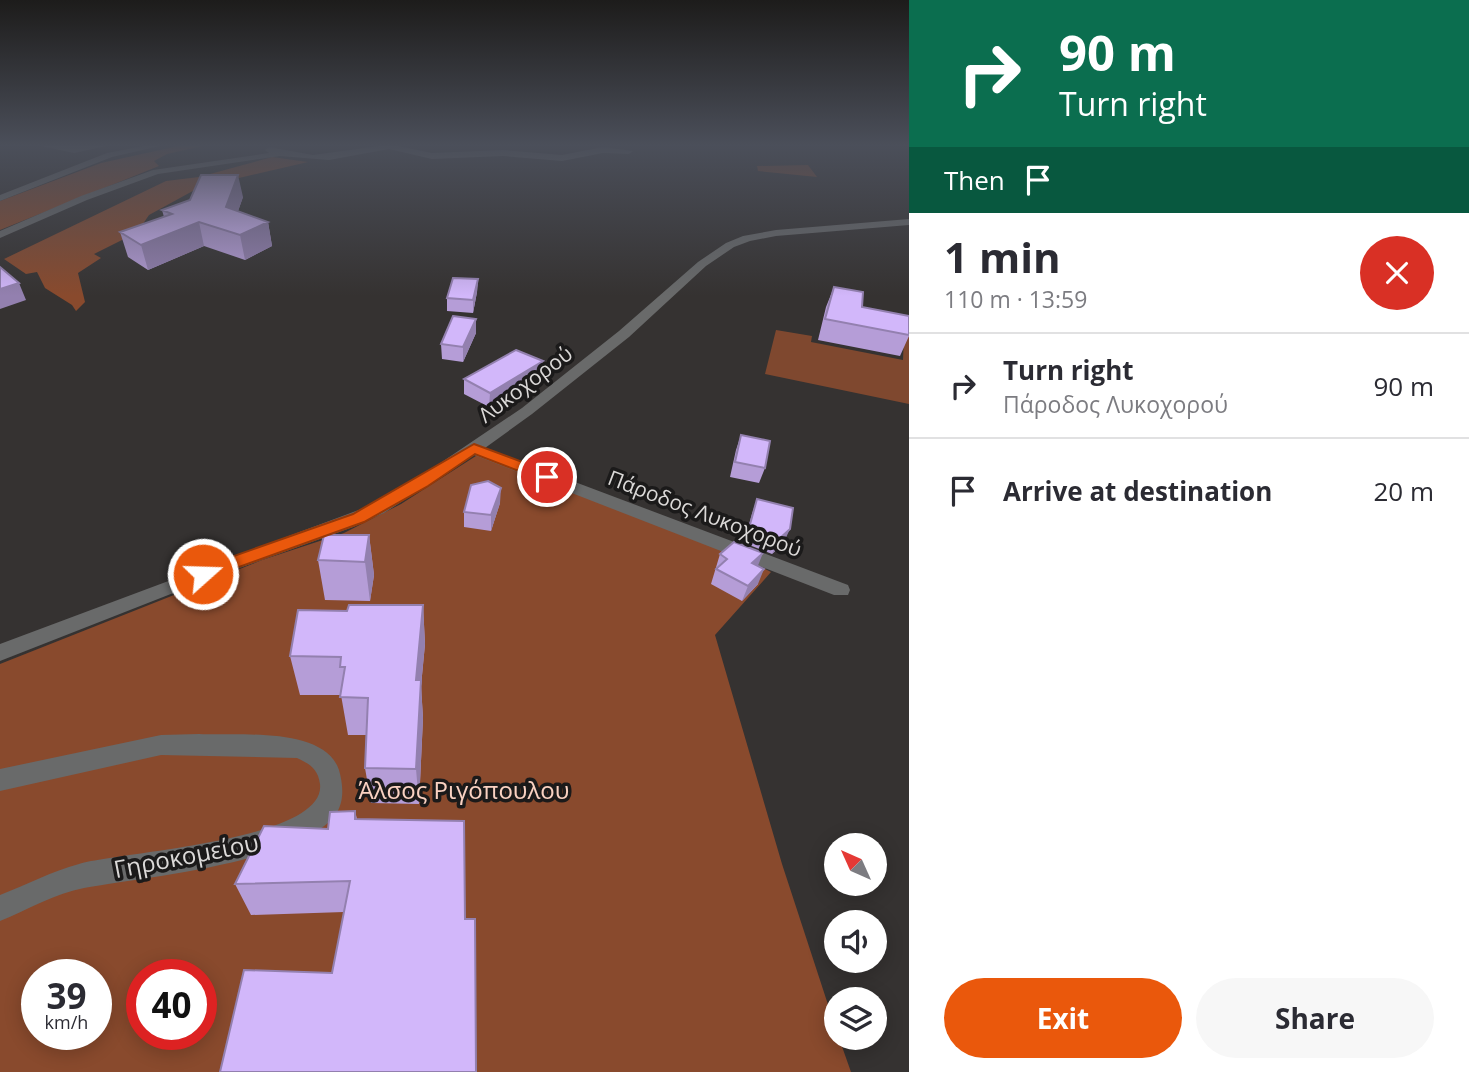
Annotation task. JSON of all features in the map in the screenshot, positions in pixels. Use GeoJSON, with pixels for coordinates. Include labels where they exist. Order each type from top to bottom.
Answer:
{"type":"FeatureCollection","features":[{"type":"Feature","properties":{"kind":"street"},"geometry":{"type":"LineString","coordinates":[[0,235],[89,196]]}},
{"type":"Feature","properties":{"kind":"street","name":"Λυκοχορού"},"geometry":{"type":"LineString","coordinates":[[0,653],[203,574],[358,518],[474,449],[574,374],[702,264],[726,247],[776,233],[909,222]]}},
{"type":"Feature","properties":{"kind":"street","name":"Πάροδος Λυκοχορού"},"geometry":{"type":"LineString","coordinates":[[474,449],[841,590]]}},
{"type":"Feature","properties":{"kind":"street","name":"Γηροκομείου"},"geometry":{"type":"LineString","coordinates":[[0,780],[161,745],[199,744],[298,748],[319,757],[326,766],[331,786],[327,807],[307,825],[293,832],[215,854],[80,876],[0,908]]}},
{"type":"Feature","properties":{"kind":"shaded area"},"geometry":{"type":"Polygon","coordinates":[[[909,318],[909,404],[765,374],[776,330],[812,336],[811,342],[903,360],[904,335],[909,318]]]}},
{"type":"Feature","properties":{"kind":"green space"},"geometry":{"type":"Polygon","coordinates":[[[13,196],[84,196],[0,230],[0,201],[13,196]]]}},
{"type":"Feature","properties":{"kind":"green space"},"geometry":{"type":"Polygon","coordinates":[[[135,196],[184,196],[149,215],[132,240],[128,237],[94,254],[101,258],[78,273],[85,302],[76,311],[72,305],[45,288],[37,272],[26,274],[4,259],[135,196]]]}},
{"type":"Feature","properties":{"kind":"green space","name":"Άλσος Ριγόπουλου"},"geometry":{"type":"Polygon","coordinates":[[[479,454],[732,553],[771,572],[715,635],[782,864],[824,992],[824,1050],[843,1050],[851,1072],[0,1072],[0,664],[262,560],[344,533],[401,504],[479,454]]]}},
{"type":"Feature","properties":{"kind":"building"},"geometry":{"type":"Polygon","coordinates":[[[192,196],[230,196],[226,207],[268,222],[240,235],[199,222],[141,245],[120,232],[172,214],[162,210],[190,200],[192,196]]]}},
{"type":"Feature","properties":{"kind":"building"},"geometry":{"type":"Polygon","coordinates":[[[0,267],[19,283],[0,289],[0,267]]]}},
{"type":"Feature","properties":{"kind":"building"},"geometry":{"type":"Polygon","coordinates":[[[453,278],[478,279],[473,300],[447,298],[453,278]]]}},
{"type":"Feature","properties":{"kind":"building"},"geometry":{"type":"Polygon","coordinates":[[[834,287],[863,292],[862,307],[909,316],[909,335],[825,319],[834,287]]]}},
{"type":"Feature","properties":{"kind":"building"},"geometry":{"type":"Polygon","coordinates":[[[453,316],[476,319],[463,347],[441,344],[453,316]]]}},
{"type":"Feature","properties":{"kind":"building"},"geometry":{"type":"Polygon","coordinates":[[[516,350],[543,361],[490,393],[464,379],[516,350]]]}},
{"type":"Feature","properties":{"kind":"building"},"geometry":{"type":"Polygon","coordinates":[[[741,435],[770,441],[765,468],[735,462],[741,435]]]}},
{"type":"Feature","properties":{"kind":"building"},"geometry":{"type":"Polygon","coordinates":[[[488,481],[501,488],[491,515],[464,512],[471,485],[488,481]]]}},
{"type":"Feature","properties":{"kind":"building"},"geometry":{"type":"Polygon","coordinates":[[[757,499],[793,508],[790,529],[779,539],[749,528],[757,499]]]}},
{"type":"Feature","properties":{"kind":"building"},"geometry":{"type":"Polygon","coordinates":[[[324,535],[369,535],[365,562],[318,560],[324,535]]]}},
{"type":"Feature","properties":{"kind":"building"},"geometry":{"type":"Polygon","coordinates":[[[734,542],[763,553],[752,563],[764,569],[748,586],[716,569],[727,559],[720,554],[734,542]]]}},
{"type":"Feature","properties":{"kind":"building"},"geometry":{"type":"Polygon","coordinates":[[[349,605],[423,605],[416,680],[421,680],[416,769],[365,768],[368,698],[340,697],[345,667],[340,667],[341,657],[290,656],[298,610],[347,611],[349,605]]]}},
{"type":"Feature","properties":{"kind":"building"},"geometry":{"type":"Polygon","coordinates":[[[355,811],[355,819],[464,821],[465,919],[475,919],[476,1072],[220,1072],[244,970],[332,973],[350,881],[235,884],[264,826],[328,829],[330,812],[355,811]]]}},
{"type":"Feature","properties":{"kind":"route"},"geometry":{"type":"LineString","coordinates":[[203,574],[358,518],[474,449],[547,477]]}}]}
